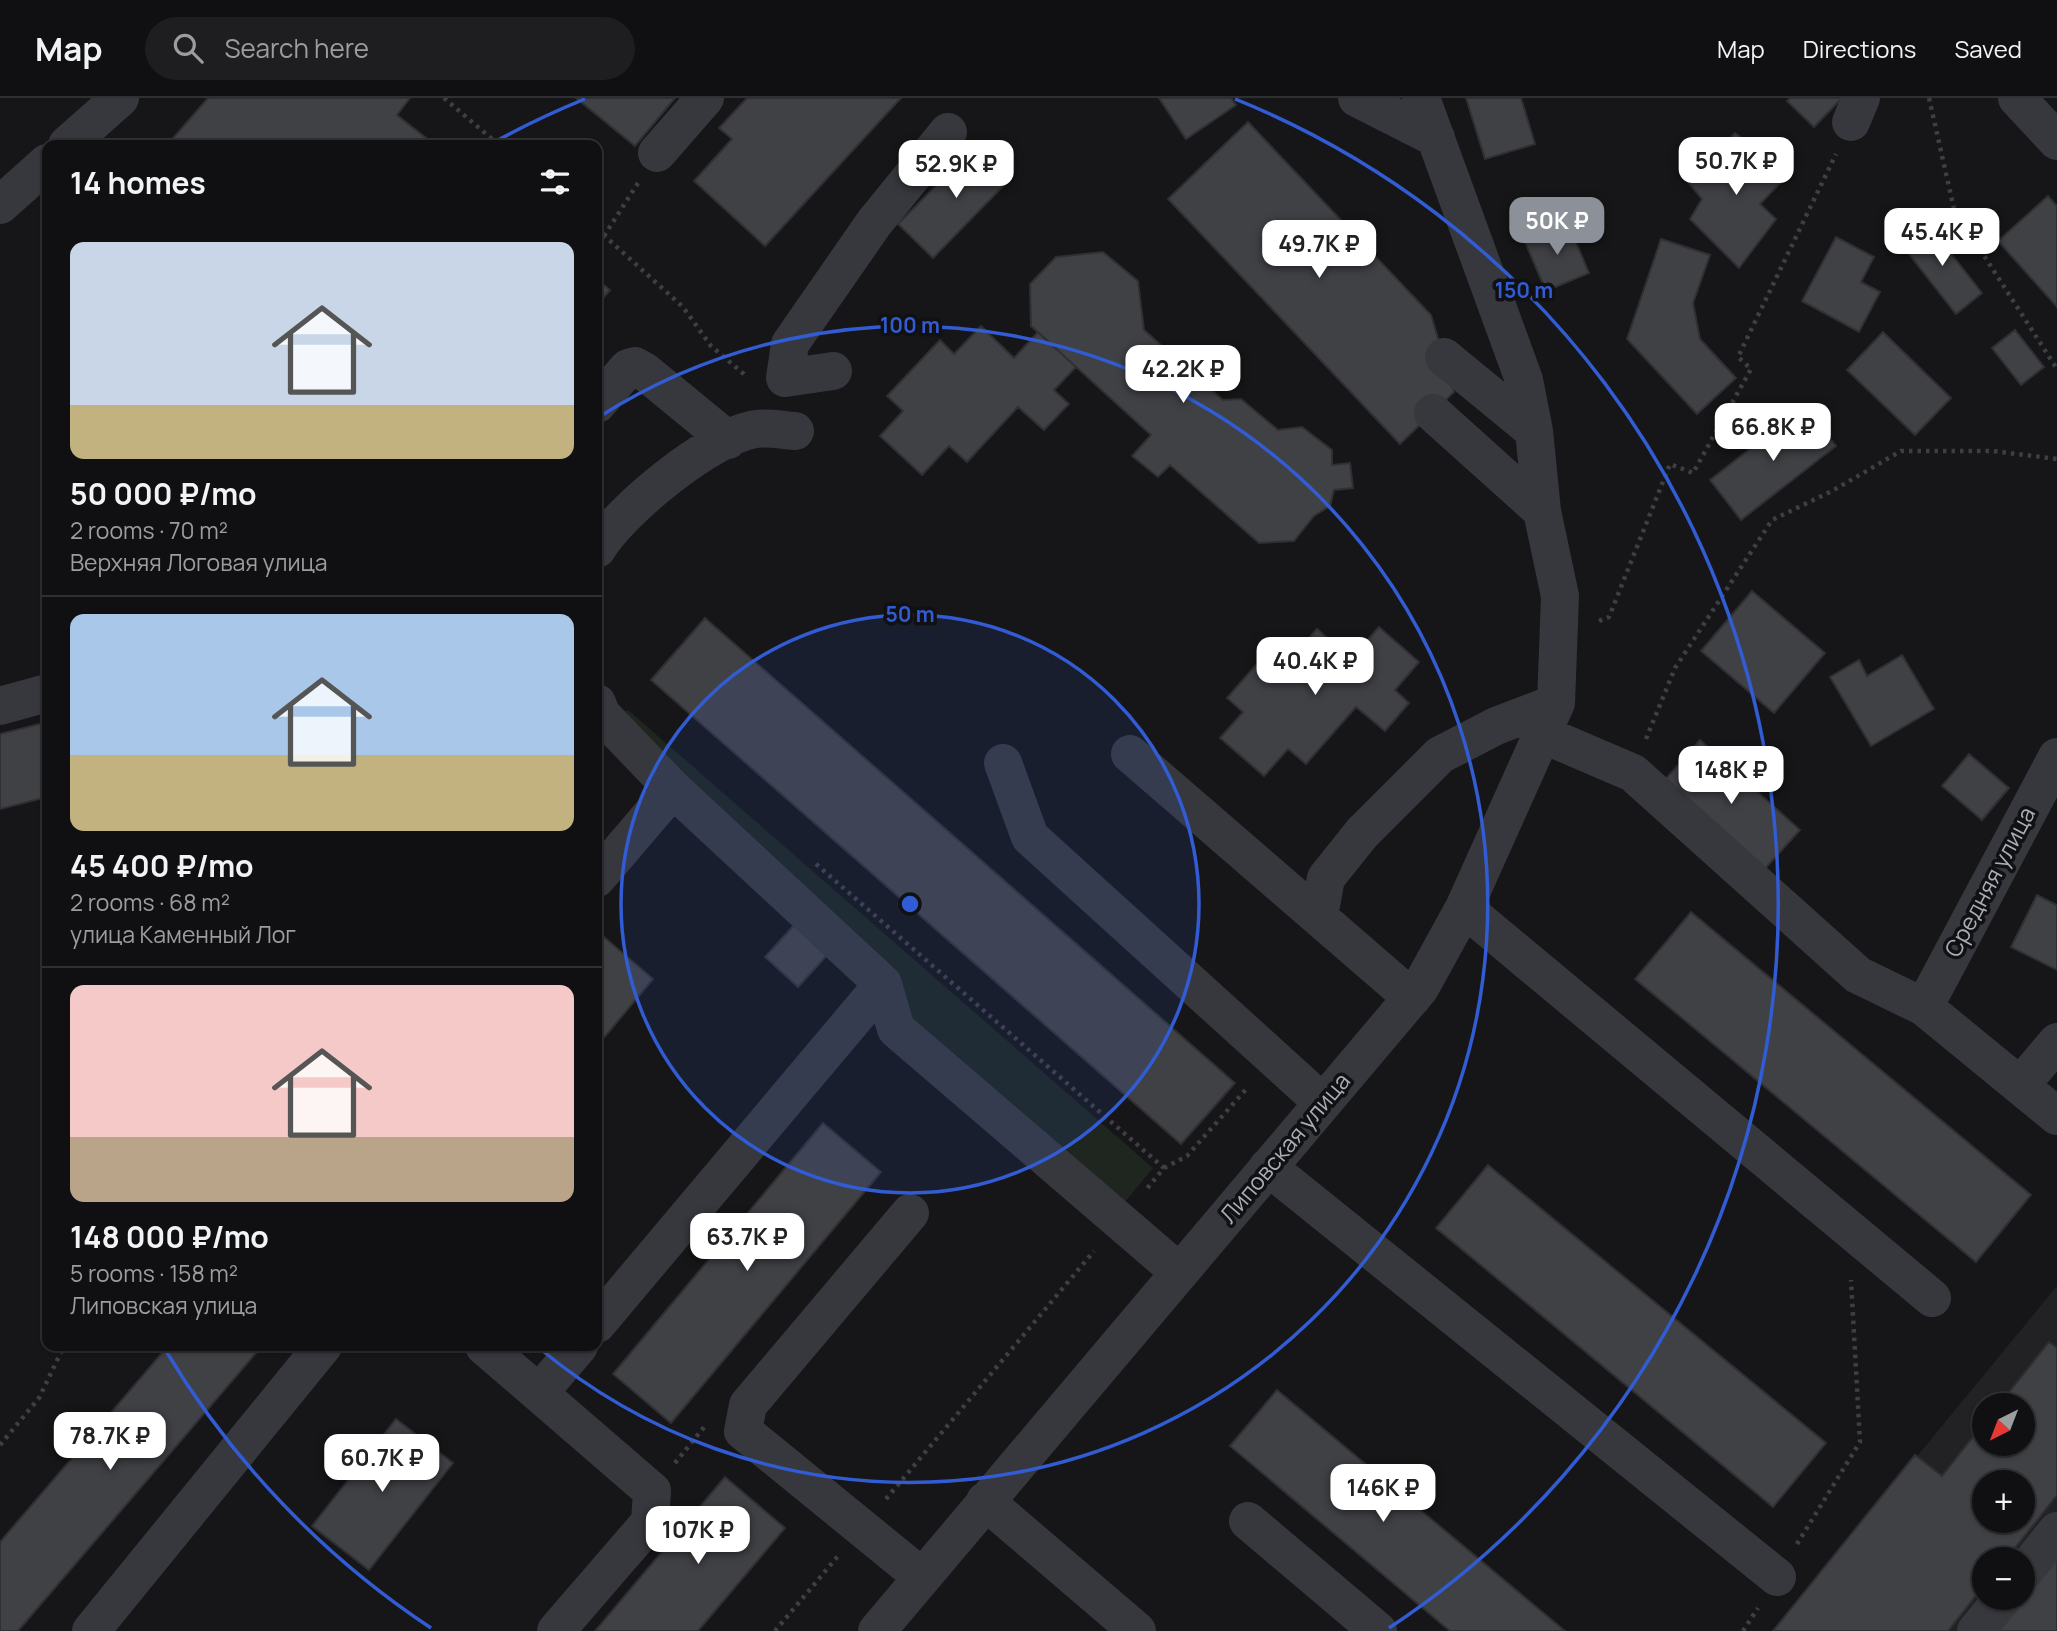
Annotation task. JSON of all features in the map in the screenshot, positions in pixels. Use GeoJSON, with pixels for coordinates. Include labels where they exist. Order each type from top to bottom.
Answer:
{"type":"FeatureCollection","features":[{"type":"Feature","properties":{"kind":"street"},"geometry":{"type":"LineString","coordinates":[[73,140],[120,98]]}},
{"type":"Feature","properties":{"kind":"street"},"geometry":{"type":"LineString","coordinates":[[657,153],[705,98]]}},
{"type":"Feature","properties":{"kind":"street"},"geometry":{"type":"LineString","coordinates":[[1357,98],[1436,138]]}},
{"type":"Feature","properties":{"kind":"street","name":"Липовская улица"},"geometry":{"type":"LineString","coordinates":[[877,1631],[1412,998],[1464,908],[1549,718],[1559,638],[1560,596],[1542,510],[1534,431],[1524,380],[1421,98]]}},
{"type":"Feature","properties":{"kind":"street"},"geometry":{"type":"LineString","coordinates":[[2017,98],[2057,141]]}},
{"type":"Feature","properties":{"kind":"street"},"geometry":{"type":"LineString","coordinates":[[833,371],[785,378],[790,344],[874,223],[947,132]]}},
{"type":"Feature","properties":{"kind":"street"},"geometry":{"type":"LineString","coordinates":[[0,205],[42,167]]}},
{"type":"Feature","properties":{"kind":"street"},"geometry":{"type":"LineString","coordinates":[[1444,357],[1534,431]]}},
{"type":"Feature","properties":{"kind":"street"},"geometry":{"type":"LineString","coordinates":[[602,398],[628,368],[635,366],[728,440]]}},
{"type":"Feature","properties":{"kind":"street"},"geometry":{"type":"LineString","coordinates":[[1433,413],[1542,510]]}},
{"type":"Feature","properties":{"kind":"street"},"geometry":{"type":"LineString","coordinates":[[602,540],[640,499],[676,472],[728,440],[755,429],[794,430]]}},
{"type":"Feature","properties":{"kind":"street"},"geometry":{"type":"LineString","coordinates":[[0,706],[42,694]]}},
{"type":"Feature","properties":{"kind":"street"},"geometry":{"type":"LineString","coordinates":[[602,715],[673,789],[883,984],[896,1029],[1179,1272]]}},
{"type":"Feature","properties":{"kind":"street"},"geometry":{"type":"LineString","coordinates":[[1319,916],[1326,878],[1362,833],[1440,755],[1496,726],[1549,718],[1633,773],[1858,975],[1924,1007],[2057,1116]]}},
{"type":"Feature","properties":{"kind":"street"},"geometry":{"type":"LineString","coordinates":[[1130,754],[1412,998]]}},
{"type":"Feature","properties":{"kind":"street","name":"Средняя улица"},"geometry":{"type":"LineString","coordinates":[[1924,1007],[2057,757]]}},
{"type":"Feature","properties":{"kind":"street"},"geometry":{"type":"LineString","coordinates":[[1003,763],[1030,837],[1323,1103]]}},
{"type":"Feature","properties":{"kind":"street"},"geometry":{"type":"LineString","coordinates":[[602,872],[673,789]]}},
{"type":"Feature","properties":{"kind":"street"},"geometry":{"type":"LineString","coordinates":[[1464,908],[1931,1298]]}},
{"type":"Feature","properties":{"kind":"street"},"geometry":{"type":"LineString","coordinates":[[602,1318],[883,984]]}},
{"type":"Feature","properties":{"kind":"street"},"geometry":{"type":"LineString","coordinates":[[2020,1086],[2057,1042]]}},
{"type":"Feature","properties":{"kind":"street"},"geometry":{"type":"LineString","coordinates":[[1268,1167],[1777,1577]]}},
{"type":"Feature","properties":{"kind":"street"},"geometry":{"type":"LineString","coordinates":[[910,1213],[748,1405],[743,1431],[922,1577]]}},
{"type":"Feature","properties":{"kind":"street"},"geometry":{"type":"LineString","coordinates":[[91,1631],[319,1351]]}},
{"type":"Feature","properties":{"kind":"street"},"geometry":{"type":"LineString","coordinates":[[490,1351],[652,1491],[650,1522],[556,1631]]}},
{"type":"Feature","properties":{"kind":"street"},"geometry":{"type":"LineString","coordinates":[[539,1393],[575,1351]]}},
{"type":"Feature","properties":{"kind":"street"},"geometry":{"type":"LineString","coordinates":[[985,1501],[1138,1631]]}},
{"type":"Feature","properties":{"kind":"street"},"geometry":{"type":"LineString","coordinates":[[1248,1521],[1378,1631]]}},
{"type":"Feature","properties":{"kind":"street"},"geometry":{"type":"LineString","coordinates":[[2035,1558],[2057,1531]]}},
{"type":"Feature","properties":{"kind":"street"},"geometry":{"type":"LineString","coordinates":[[1976,1631],[1993,1610]]}},
{"type":"Feature","properties":{"kind":"path"},"geometry":{"type":"LineString","coordinates":[[443,98],[493,140]]}},
{"type":"Feature","properties":{"kind":"path"},"geometry":{"type":"LineString","coordinates":[[1929,98],[1954,209],[2057,369]]}},
{"type":"Feature","properties":{"kind":"path"},"geometry":{"type":"LineString","coordinates":[[1559,638],[1609,617],[1670,464],[1693,473],[1751,369],[1738,357],[1856,110]]}},
{"type":"Feature","properties":{"kind":"path"},"geometry":{"type":"LineString","coordinates":[[657,153],[604,236],[682,307],[711,346],[754,382]]}},
{"type":"Feature","properties":{"kind":"path"},"geometry":{"type":"LineString","coordinates":[[1633,773],[1675,668],[1772,520],[1832,491],[1901,451],[1993,451],[2057,459]]}},
{"type":"Feature","properties":{"kind":"path"},"geometry":{"type":"LineString","coordinates":[[806,856],[1164,1168]]}},
{"type":"Feature","properties":{"kind":"path"},"geometry":{"type":"LineString","coordinates":[[775,1631],[1164,1168],[1187,1156],[1274,1059]]}},
{"type":"Feature","properties":{"kind":"path"},"geometry":{"type":"LineString","coordinates":[[1743,1631],[1860,1442],[1849,1229]]}},
{"type":"Feature","properties":{"kind":"path"},"geometry":{"type":"LineString","coordinates":[[0,1444],[39,1398],[62,1351]]}},
{"type":"Feature","properties":{"kind":"path"},"geometry":{"type":"LineString","coordinates":[[652,1491],[718,1410],[743,1431]]}},
{"type":"Feature","properties":{"kind":"shaded area"},"geometry":{"type":"Polygon","coordinates":[[[628,710],[1153,1168],[1119,1209],[905,1024],[615,718],[628,710]]]}},
{"type":"Feature","properties":{"kind":"shaded area"},"geometry":{"type":"Polygon","coordinates":[[[2057,1286],[2057,1631],[1774,1631],[2057,1286]]]}},
{"type":"Feature","properties":{"kind":"building"},"geometry":{"type":"Polygon","coordinates":[[[208,98],[410,98],[397,115],[429,140],[171,140],[208,98]]]}},
{"type":"Feature","properties":{"kind":"building"},"geometry":{"type":"Polygon","coordinates":[[[576,98],[675,98],[635,146],[576,98]]]}},
{"type":"Feature","properties":{"kind":"building"},"geometry":{"type":"Polygon","coordinates":[[[747,98],[901,98],[765,246],[694,181],[732,139],[719,128],[747,98]]]}},
{"type":"Feature","properties":{"kind":"building"},"geometry":{"type":"Polygon","coordinates":[[[1159,98],[1231,98],[1236,105],[1186,139],[1159,98]]]}},
{"type":"Feature","properties":{"kind":"building"},"geometry":{"type":"Polygon","coordinates":[[[1466,98],[1521,98],[1535,144],[1485,159],[1466,98]]]}},
{"type":"Feature","properties":{"kind":"building"},"geometry":{"type":"Polygon","coordinates":[[[1790,98],[1842,98],[1814,127],[1787,101],[1790,98]]]}},
{"type":"Feature","properties":{"kind":"building"},"geometry":{"type":"Polygon","coordinates":[[[1248,122],[1431,315],[1454,392],[1400,444],[1168,199],[1248,122]]]}},
{"type":"Feature","properties":{"kind":"building"},"geometry":{"type":"Polygon","coordinates":[[[1735,133],[1790,173],[1760,204],[1776,219],[1739,268],[1690,219],[1702,199],[1687,181],[1735,133]]]}},
{"type":"Feature","properties":{"kind":"building"},"geometry":{"type":"Polygon","coordinates":[[[979,142],[1013,176],[933,258],[898,224],[979,142]]]}},
{"type":"Feature","properties":{"kind":"building"},"geometry":{"type":"Polygon","coordinates":[[[2048,196],[2057,206],[2057,307],[1998,241],[2048,196]]]}},
{"type":"Feature","properties":{"kind":"building"},"geometry":{"type":"Polygon","coordinates":[[[1568,223],[1589,273],[1546,291],[1525,242],[1568,223]]]}},
{"type":"Feature","properties":{"kind":"building"},"geometry":{"type":"Polygon","coordinates":[[[1927,223],[1982,293],[1956,314],[1901,244],[1927,223]]]}},
{"type":"Feature","properties":{"kind":"building"},"geometry":{"type":"Polygon","coordinates":[[[1836,237],[1874,257],[1861,282],[1880,292],[1859,332],[1802,301],[1836,237]]]}},
{"type":"Feature","properties":{"kind":"building"},"geometry":{"type":"Polygon","coordinates":[[[1661,239],[1710,255],[1693,303],[1700,339],[1736,378],[1697,414],[1627,339],[1661,239]]]}},
{"type":"Feature","properties":{"kind":"building"},"geometry":{"type":"Polygon","coordinates":[[[1103,252],[1138,281],[1144,330],[1223,400],[1241,399],[1278,430],[1302,427],[1332,450],[1332,465],[1350,463],[1353,488],[1334,490],[1330,506],[1314,516],[1294,541],[1259,543],[1170,465],[1158,477],[1132,456],[1151,435],[1031,326],[1030,284],[1056,257],[1103,252]]]}},
{"type":"Feature","properties":{"kind":"building"},"geometry":{"type":"Polygon","coordinates":[[[602,283],[610,290],[602,299],[602,283]]]}},
{"type":"Feature","properties":{"kind":"building"},"geometry":{"type":"Polygon","coordinates":[[[981,326],[1014,358],[1038,332],[1076,367],[1054,390],[1069,404],[1044,430],[1018,407],[967,462],[949,446],[922,475],[880,436],[903,411],[887,396],[940,340],[954,354],[981,326]]]}},
{"type":"Feature","properties":{"kind":"building"},"geometry":{"type":"Polygon","coordinates":[[[2015,330],[2044,367],[2021,385],[1992,348],[2015,330]]]}},
{"type":"Feature","properties":{"kind":"building"},"geometry":{"type":"Polygon","coordinates":[[[1883,332],[1951,398],[1915,435],[1847,370],[1883,332]]]}},
{"type":"Feature","properties":{"kind":"building"},"geometry":{"type":"Polygon","coordinates":[[[1805,406],[1836,446],[1741,520],[1710,480],[1805,406]]]}},
{"type":"Feature","properties":{"kind":"building"},"geometry":{"type":"Polygon","coordinates":[[[1752,591],[1825,653],[1774,713],[1701,651],[1752,591]]]}},
{"type":"Feature","properties":{"kind":"building"},"geometry":{"type":"Polygon","coordinates":[[[705,618],[1235,1083],[1181,1144],[651,680],[705,618]]]}},
{"type":"Feature","properties":{"kind":"building"},"geometry":{"type":"Polygon","coordinates":[[[1379,627],[1419,662],[1395,690],[1409,703],[1385,731],[1356,707],[1306,764],[1288,749],[1264,776],[1220,738],[1243,712],[1227,698],[1275,643],[1291,658],[1317,629],[1351,659],[1379,627]]]}},
{"type":"Feature","properties":{"kind":"building"},"geometry":{"type":"Polygon","coordinates":[[[1902,655],[1934,709],[1871,746],[1830,677],[1859,660],[1867,676],[1902,655]]]}},
{"type":"Feature","properties":{"kind":"building"},"geometry":{"type":"Polygon","coordinates":[[[42,723],[42,798],[0,809],[0,734],[42,723]]]}},
{"type":"Feature","properties":{"kind":"building"},"geometry":{"type":"Polygon","coordinates":[[[1700,740],[1800,830],[1762,872],[1663,782],[1700,740]]]}},
{"type":"Feature","properties":{"kind":"building"},"geometry":{"type":"Polygon","coordinates":[[[1969,754],[2009,788],[1982,820],[1942,786],[1969,754]]]}},
{"type":"Feature","properties":{"kind":"building"},"geometry":{"type":"Polygon","coordinates":[[[2037,895],[2057,905],[2057,970],[2011,947],[2037,895]]]}},
{"type":"Feature","properties":{"kind":"building"},"geometry":{"type":"Polygon","coordinates":[[[1691,912],[2031,1195],[1976,1262],[1635,979],[1691,912]]]}},
{"type":"Feature","properties":{"kind":"building"},"geometry":{"type":"Polygon","coordinates":[[[796,923],[829,953],[798,987],[765,957],[796,923]]]}},
{"type":"Feature","properties":{"kind":"building"},"geometry":{"type":"Polygon","coordinates":[[[602,935],[653,979],[602,1040],[602,935]]]}},
{"type":"Feature","properties":{"kind":"building"},"geometry":{"type":"Polygon","coordinates":[[[823,1123],[881,1172],[671,1423],[613,1374],[823,1123]]]}},
{"type":"Feature","properties":{"kind":"building"},"geometry":{"type":"Polygon","coordinates":[[[1488,1165],[1826,1443],[1773,1507],[1436,1228],[1488,1165]]]}},
{"type":"Feature","properties":{"kind":"building"},"geometry":{"type":"Polygon","coordinates":[[[2049,1342],[2057,1348],[2057,1495],[2035,1523],[2035,1470],[1972,1470],[1972,1533],[2027,1533],[2016,1547],[1972,1547],[1972,1600],[1948,1631],[1773,1631],[1915,1455],[1942,1476],[1972,1438],[1972,1456],[2035,1456],[2035,1393],[2009,1393],[2049,1342]]]}},
{"type":"Feature","properties":{"kind":"building"},"geometry":{"type":"Polygon","coordinates":[[[164,1351],[258,1351],[18,1631],[0,1631],[0,1542],[164,1351]]]}},
{"type":"Feature","properties":{"kind":"building"},"geometry":{"type":"Polygon","coordinates":[[[1277,1390],[1565,1631],[1450,1631],[1230,1446],[1277,1390]]]}},
{"type":"Feature","properties":{"kind":"building"},"geometry":{"type":"Polygon","coordinates":[[[396,1419],[453,1463],[369,1570],[312,1526],[396,1419]]]}},
{"type":"Feature","properties":{"kind":"building"},"geometry":{"type":"Polygon","coordinates":[[[725,1477],[785,1528],[698,1631],[595,1631],[725,1477]]]}},
{"type":"Feature","properties":{"kind":"building"},"geometry":{"type":"Polygon","coordinates":[[[2057,1540],[2057,1631],[1996,1631],[2013,1610],[2035,1610],[2035,1580],[2057,1540]]]}}]}
